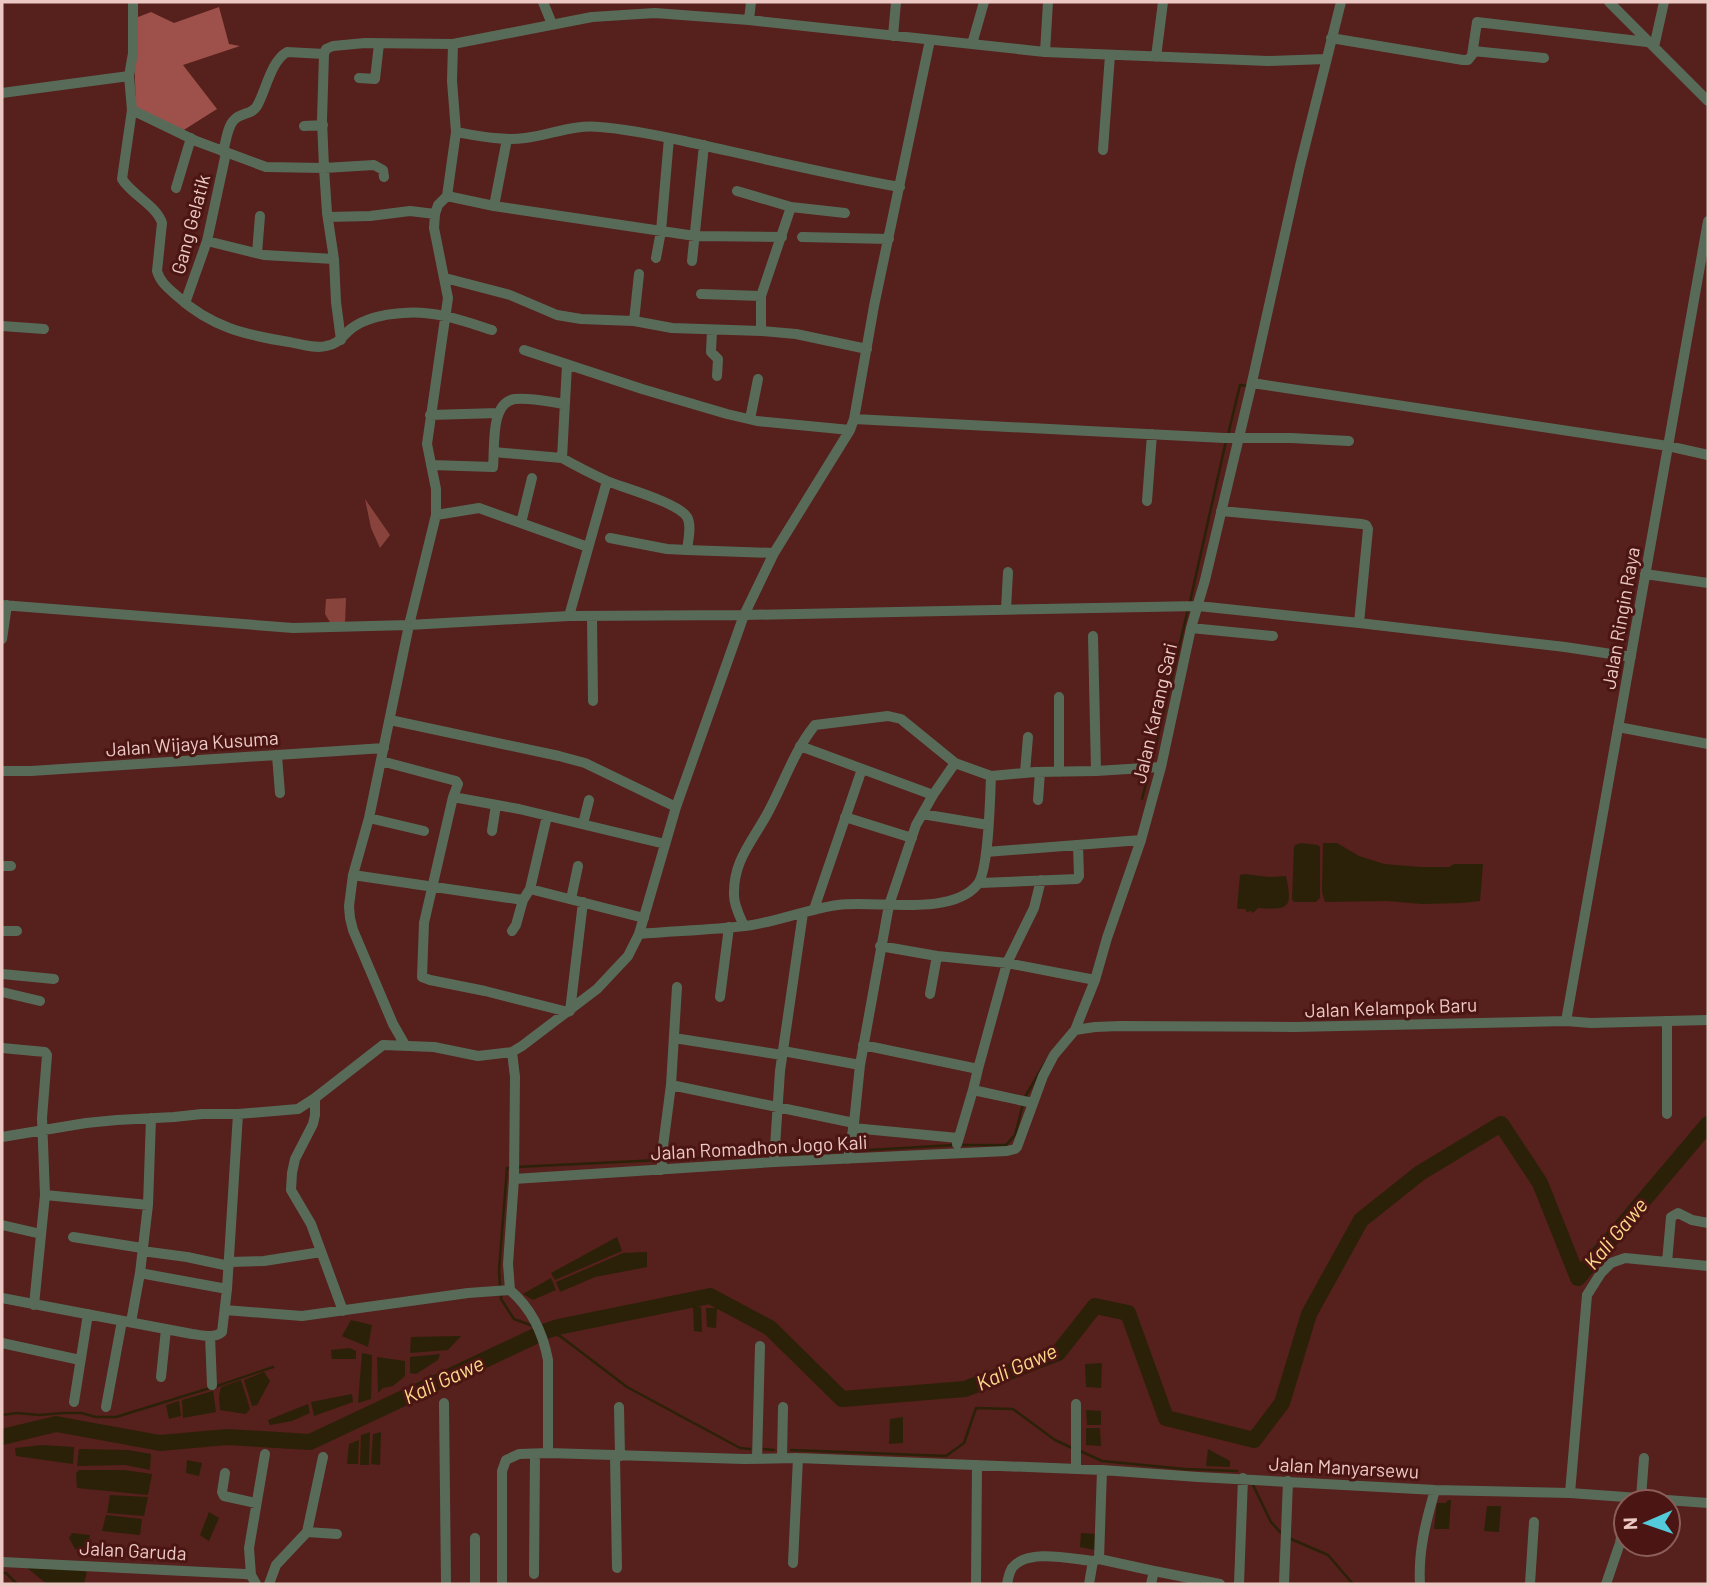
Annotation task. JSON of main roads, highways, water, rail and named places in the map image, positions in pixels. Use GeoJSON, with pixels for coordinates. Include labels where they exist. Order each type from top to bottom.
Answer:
{"type":"FeatureCollection","features":[{"type":"Feature","properties":{"kind":"waterway"},"geometry":{"type":"LineString","coordinates":[[1228,435],[1240,385],[1248,386]]}},
{"type":"Feature","properties":{"kind":"waterway"},"geometry":{"type":"LineString","coordinates":[[1190,602],[1226,441]]}},
{"type":"Feature","properties":{"kind":"waterway"},"geometry":{"type":"LineString","coordinates":[[1151,766],[1188,609]]}},
{"type":"Feature","properties":{"kind":"waterway"},"geometry":{"type":"LineString","coordinates":[[1142,799],[1149,772]]}},
{"type":"Feature","properties":{"kind":"waterway"},"geometry":{"type":"LineString","coordinates":[[1025,1097],[1046,1061]]}},
{"type":"Feature","properties":{"kind":"waterway"},"geometry":{"type":"LineString","coordinates":[[960,1145],[1006,1145],[1015,1135],[1023,1104]]}},
{"type":"Feature","properties":{"kind":"waterway","name":"Kali Gawe"},"geometry":{"type":"LineString","coordinates":[[2,1437],[56,1424],[160,1443],[227,1437],[310,1442],[546,1331],[710,1296],[770,1328],[842,1399],[965,1389],[1058,1353],[1095,1306],[1128,1313],[1166,1418],[1254,1440],[1282,1403],[1309,1314],[1361,1220],[1420,1173],[1501,1124],[1540,1183],[1578,1278],[1708,1124]]}},
{"type":"Feature","properties":{"kind":"waterway"},"geometry":{"type":"LineString","coordinates":[[852,1151],[954,1145]]}},
{"type":"Feature","properties":{"kind":"waterway"},"geometry":{"type":"LineString","coordinates":[[779,1155],[845,1151]]}},
{"type":"Feature","properties":{"kind":"waterway"},"geometry":{"type":"LineString","coordinates":[[667,1159],[772,1155]]}},
{"type":"Feature","properties":{"kind":"waterway"},"geometry":{"type":"LineString","coordinates":[[516,1167],[660,1160]]}},
{"type":"Feature","properties":{"kind":"waterway"},"geometry":{"type":"LineString","coordinates":[[500,1287],[507,1168],[510,1168]]}},
{"type":"Feature","properties":{"kind":"waterway"},"geometry":{"type":"LineString","coordinates":[[501,1294],[501,1299],[514,1319],[533,1326]]}},
{"type":"Feature","properties":{"kind":"waterway"},"geometry":{"type":"LineString","coordinates":[[542,1330],[560,1336],[627,1387],[740,1448],[750,1449]]}},
{"type":"Feature","properties":{"kind":"waterway"},"geometry":{"type":"LineString","coordinates":[[217,1386],[273,1367]]}},
{"type":"Feature","properties":{"kind":"waterway"},"geometry":{"type":"LineString","coordinates":[[2,1415],[81,1413],[96,1417],[116,1417],[210,1388]]}},
{"type":"Feature","properties":{"kind":"waterway"},"geometry":{"type":"LineString","coordinates":[[791,1450],[946,1456],[964,1443],[976,1408],[1013,1409],[1055,1440],[1072,1448]]}},
{"type":"Feature","properties":{"kind":"waterway"},"geometry":{"type":"LineString","coordinates":[[764,1449],[774,1450]]}},
{"type":"Feature","properties":{"kind":"waterway"},"geometry":{"type":"LineString","coordinates":[[1078,1450],[1102,1461],[1237,1471]]}},
{"type":"Feature","properties":{"kind":"waterway"},"geometry":{"type":"LineString","coordinates":[[1252,1483],[1271,1522],[1282,1534]]}},
{"type":"Feature","properties":{"kind":"waterway"},"geometry":{"type":"LineString","coordinates":[[1291,1539],[1328,1555],[1353,1584]]}},
{"type":"Feature","properties":{"kind":"waterway"},"geometry":{"type":"LineString","coordinates":[[2,1573],[6,1573],[17,1584]]}}]}
